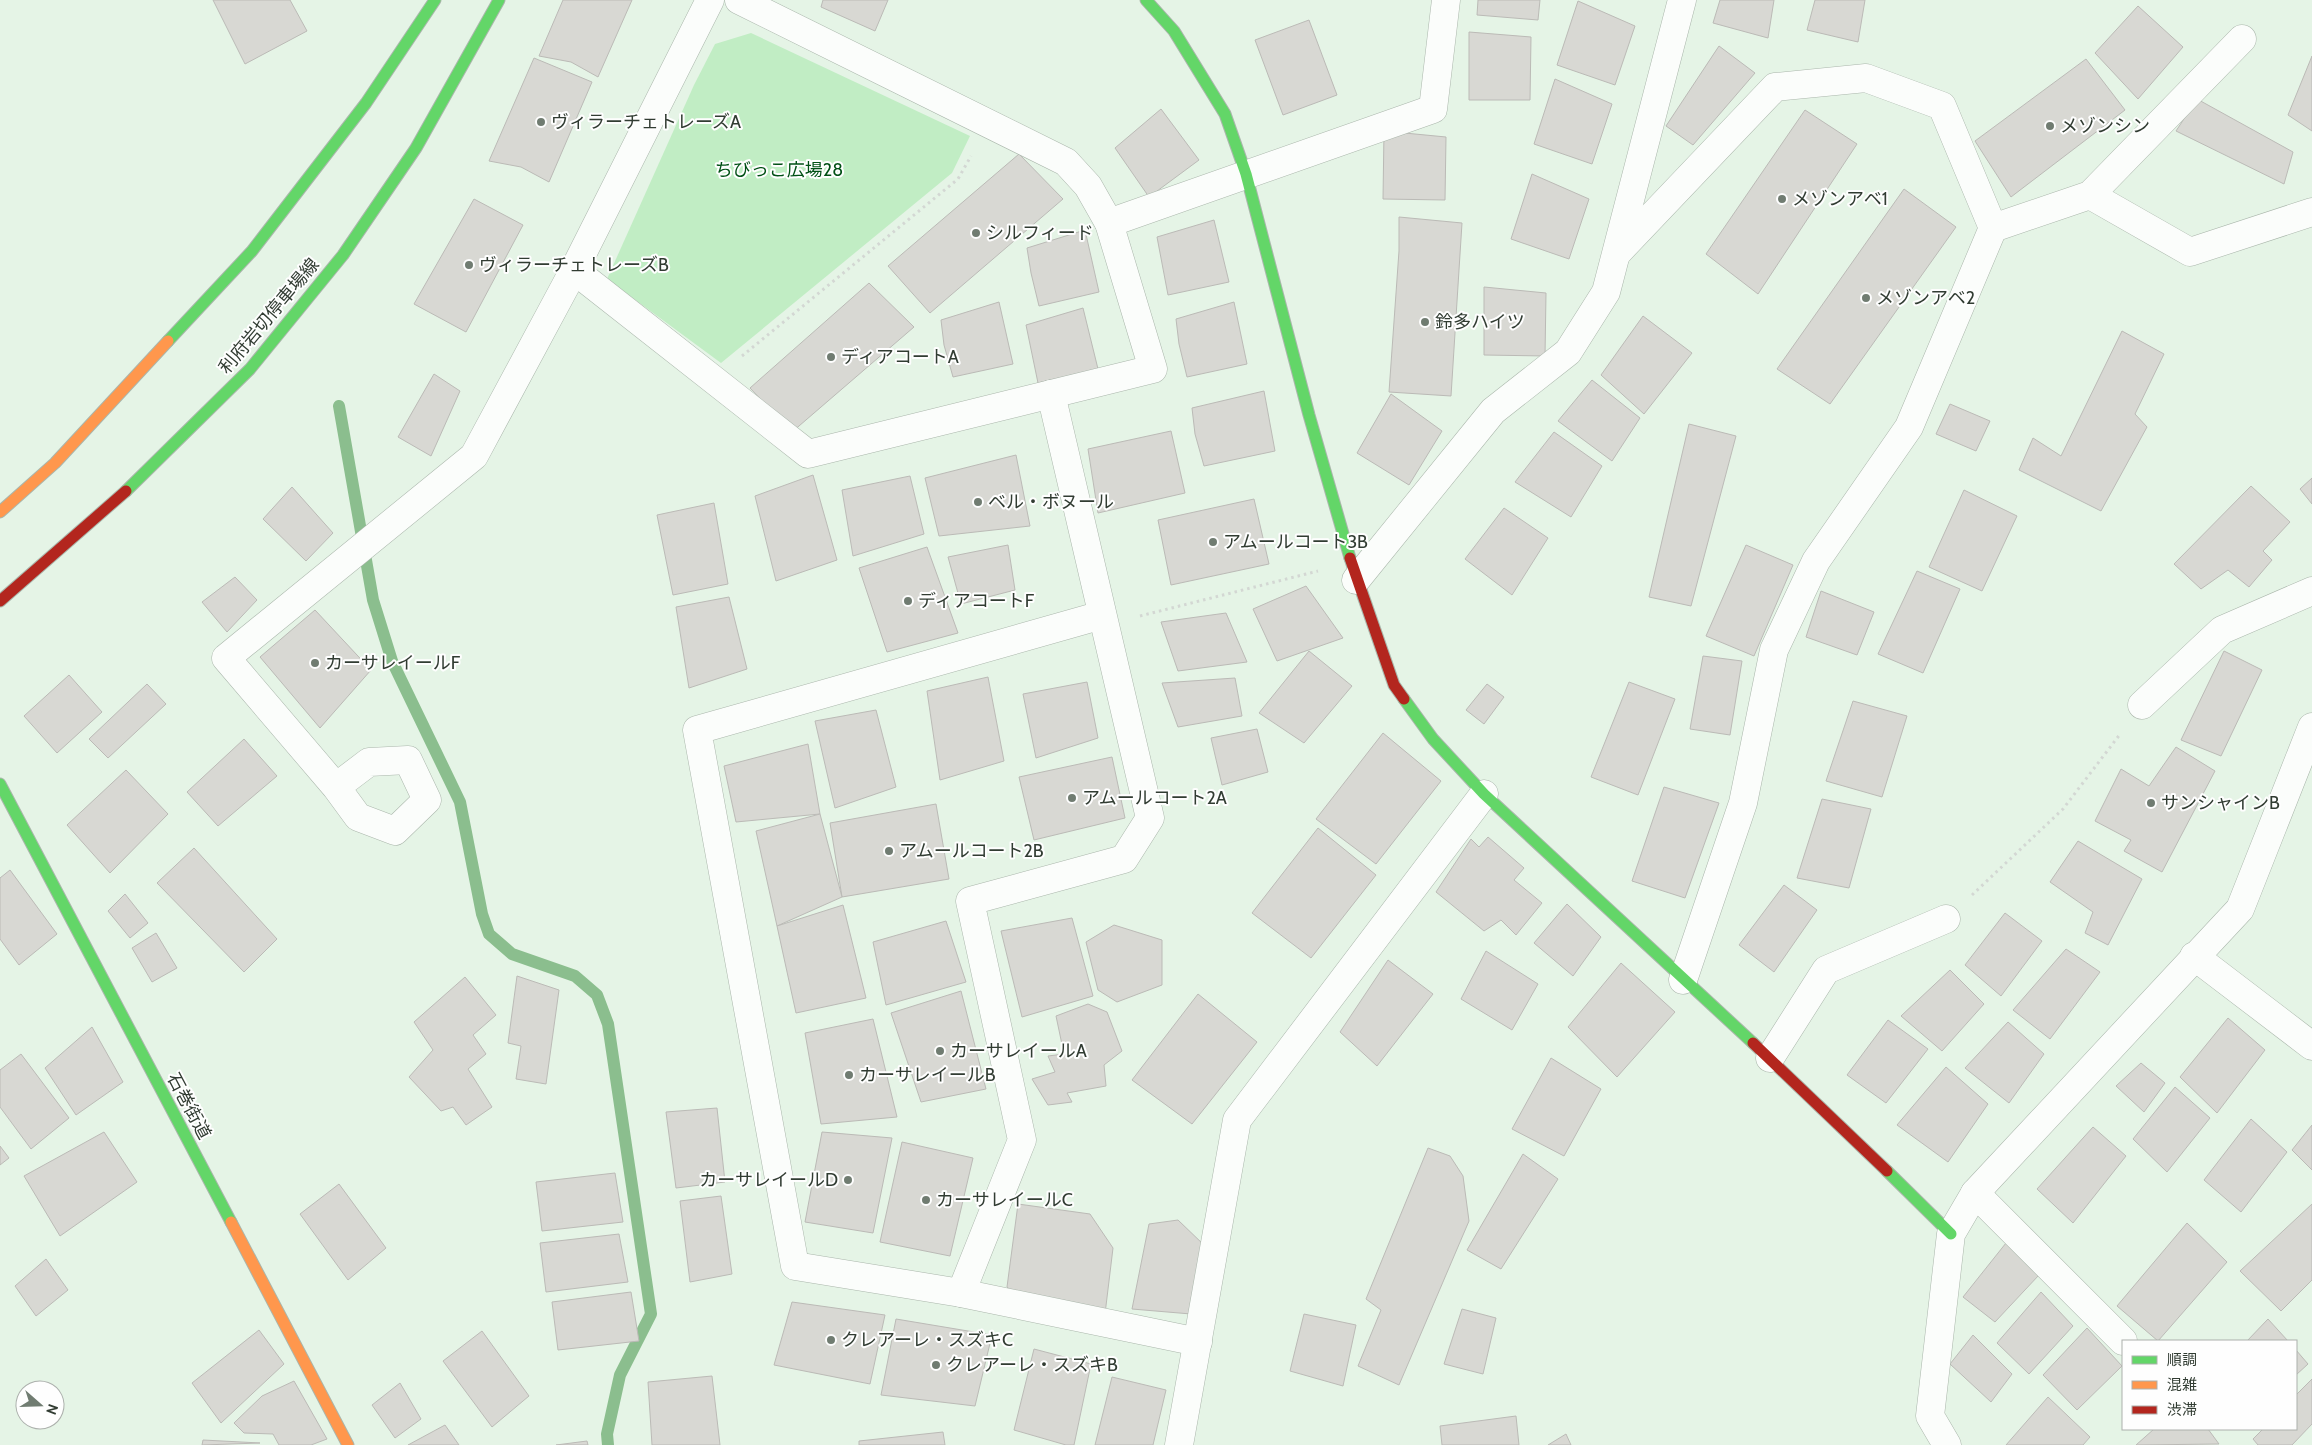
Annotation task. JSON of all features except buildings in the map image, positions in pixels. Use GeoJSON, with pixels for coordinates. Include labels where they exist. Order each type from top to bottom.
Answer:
{"type":"FeatureCollection","features":[{"type":"Feature","properties":{"kind":"street"},"geometry":{"type":"LineString","coordinates":[[0,512],[55,463],[252,252],[366,103],[435,0]]}},
{"type":"Feature","properties":{"kind":"street","name":"利府岩切停車場線"},"geometry":{"type":"LineString","coordinates":[[0,602],[116,501],[250,369],[343,255],[406,163],[477,43],[499,0]]}},
{"type":"Feature","properties":{"kind":"street"},"geometry":{"type":"LineString","coordinates":[[336,787],[226,658],[474,456],[574,270],[710,0]]}},
{"type":"Feature","properties":{"kind":"street"},"geometry":{"type":"LineString","coordinates":[[574,270],[808,454],[1153,369],[1110,223],[1088,186],[1066,162],[739,0]]}},
{"type":"Feature","properties":{"kind":"street"},"geometry":{"type":"LineString","coordinates":[[1146,0],[1174,31],[1225,114],[1246,174],[1309,415],[1356,580],[1394,685],[1433,739],[1484,794],[1683,980],[1770,1058],[1952,1234]]}},
{"type":"Feature","properties":{"kind":"street"},"geometry":{"type":"LineString","coordinates":[[1110,223],[1433,109],[1446,0]]}},
{"type":"Feature","properties":{"kind":"street"},"geometry":{"type":"LineString","coordinates":[[1356,580],[1493,411],[1568,352],[1606,292],[1682,0]]}},
{"type":"Feature","properties":{"kind":"street"},"geometry":{"type":"LineString","coordinates":[[1993,228],[2090,195],[2242,39]]}},
{"type":"Feature","properties":{"kind":"street"},"geometry":{"type":"LineString","coordinates":[[1616,254],[1775,87],[1866,78],[1942,106],[1993,228],[1909,427],[1816,561],[1774,650],[1743,803],[1683,980]]}},
{"type":"Feature","properties":{"kind":"street"},"geometry":{"type":"LineString","coordinates":[[2090,195],[2190,252],[2312,212]]}},
{"type":"Feature","properties":{"kind":"street"},"geometry":{"type":"LineString","coordinates":[[961,1293],[1022,1140],[970,901],[1124,860],[1150,818],[1051,394]]}},
{"type":"Feature","properties":{"kind":"street"},"geometry":{"type":"LineString","coordinates":[[2142,706],[2222,630],[2312,591]]}},
{"type":"Feature","properties":{"kind":"street"},"geometry":{"type":"LineString","coordinates":[[1104,620],[697,730],[794,1266],[961,1293],[1198,1342]]}},
{"type":"Feature","properties":{"kind":"street"},"geometry":{"type":"LineString","coordinates":[[1947,1445],[1930,1416],[1952,1234],[1975,1193],[2194,956],[2240,909],[2312,727]]}},
{"type":"Feature","properties":{"kind":"street","name":"石巻街道"},"geometry":{"type":"LineString","coordinates":[[0,784],[348,1445]]}},
{"type":"Feature","properties":{"kind":"street"},"geometry":{"type":"LineString","coordinates":[[1179,1445],[1237,1120],[1484,794]]}},
{"type":"Feature","properties":{"kind":"street"},"geometry":{"type":"LineString","coordinates":[[1770,1058],[1826,970],[1946,919]]}},
{"type":"Feature","properties":{"kind":"street"},"geometry":{"type":"LineString","coordinates":[[2194,956],[2312,1046]]}},
{"type":"Feature","properties":{"kind":"street"},"geometry":{"type":"LineString","coordinates":[[1975,1193],[2122,1340]]}},
{"type":"Feature","properties":{"kind":"path"},"geometry":{"type":"LineString","coordinates":[[713,380],[958,179],[989,125]]}},
{"type":"Feature","properties":{"kind":"path"},"geometry":{"type":"LineString","coordinates":[[1104,620],[1318,570]]}},
{"type":"Feature","properties":{"kind":"path"},"geometry":{"type":"LineString","coordinates":[[1946,919],[2063,809],[2142,706]]}},
{"type":"Feature","properties":{"kind":"green space","name":"ちびっこ広場28"},"geometry":{"type":"Polygon","coordinates":[[[751,33],[970,136],[952,173],[721,363],[607,279],[694,85],[715,44],[751,33]]]}},
{"type":"Feature","properties":{"kind":"waterway"},"geometry":{"type":"LineString","coordinates":[[339,406],[373,600],[392,661],[460,802],[482,914],[489,934],[512,954],[575,976],[597,995],[608,1024],[651,1314],[620,1375],[607,1434],[608,1445]]}},
{"type":"Feature","properties":{"kind":"traffic: fast"},"geometry":{"type":"LineString","coordinates":[[168,341],[252,251],[366,103],[435,0]]}},
{"type":"Feature","properties":{"kind":"traffic: fast"},"geometry":{"type":"LineString","coordinates":[[126,491],[250,369],[343,255],[416,148],[499,0]]}},
{"type":"Feature","properties":{"kind":"traffic: fast"},"geometry":{"type":"LineString","coordinates":[[1146,0],[1174,31],[1225,114],[1246,174],[1309,415],[1350,558]]}},
{"type":"Feature","properties":{"kind":"traffic: fast"},"geometry":{"type":"LineString","coordinates":[[1404,699],[1433,739],[1484,794],[1753,1043]]}},
{"type":"Feature","properties":{"kind":"traffic: fast"},"geometry":{"type":"LineString","coordinates":[[0,784],[231,1222]]}},
{"type":"Feature","properties":{"kind":"traffic: fast"},"geometry":{"type":"LineString","coordinates":[[1887,1171],[1951,1234]]}},
{"type":"Feature","properties":{"kind":"traffic: slow"},"geometry":{"type":"LineString","coordinates":[[0,512],[55,463],[168,341]]}},
{"type":"Feature","properties":{"kind":"traffic: slow"},"geometry":{"type":"LineString","coordinates":[[231,1222],[348,1445]]}},
{"type":"Feature","properties":{"kind":"traffic: jam"},"geometry":{"type":"LineString","coordinates":[[0,601],[126,491]]}},
{"type":"Feature","properties":{"kind":"traffic: jam"},"geometry":{"type":"LineString","coordinates":[[1350,558],[1394,685],[1404,699]]}},
{"type":"Feature","properties":{"kind":"traffic: jam"},"geometry":{"type":"LineString","coordinates":[[1753,1043],[1887,1171]]}},
{"type":"Feature","properties":{"kind":"place","name":"ヴィラーチェトレーズA"},"geometry":{"type":"Point","coordinates":[541,122]}},
{"type":"Feature","properties":{"kind":"place","name":"メゾンシン"},"geometry":{"type":"Point","coordinates":[2050,126]}},
{"type":"Feature","properties":{"kind":"place","name":"メゾンアベ1"},"geometry":{"type":"Point","coordinates":[1782,199]}},
{"type":"Feature","properties":{"kind":"place","name":"シルフィード"},"geometry":{"type":"Point","coordinates":[976,233]}},
{"type":"Feature","properties":{"kind":"place","name":"ヴィラーチェトレーズB"},"geometry":{"type":"Point","coordinates":[469,265]}},
{"type":"Feature","properties":{"kind":"place","name":"メゾンアベ2"},"geometry":{"type":"Point","coordinates":[1866,298]}},
{"type":"Feature","properties":{"kind":"place","name":"鈴多ハイツ"},"geometry":{"type":"Point","coordinates":[1425,322]}},
{"type":"Feature","properties":{"kind":"place","name":"ディアコートA"},"geometry":{"type":"Point","coordinates":[831,357]}},
{"type":"Feature","properties":{"kind":"place","name":"ベル・ボヌール"},"geometry":{"type":"Point","coordinates":[978,502]}},
{"type":"Feature","properties":{"kind":"place","name":"アムールコート3B"},"geometry":{"type":"Point","coordinates":[1213,542]}},
{"type":"Feature","properties":{"kind":"place","name":"ディアコートF"},"geometry":{"type":"Point","coordinates":[908,601]}},
{"type":"Feature","properties":{"kind":"place","name":"カーサレイールF"},"geometry":{"type":"Point","coordinates":[315,663]}},
{"type":"Feature","properties":{"kind":"place","name":"アムールコート2A"},"geometry":{"type":"Point","coordinates":[1072,798]}},
{"type":"Feature","properties":{"kind":"place","name":"サンシャインB"},"geometry":{"type":"Point","coordinates":[2151,803]}},
{"type":"Feature","properties":{"kind":"place","name":"アムールコート2B"},"geometry":{"type":"Point","coordinates":[889,851]}},
{"type":"Feature","properties":{"kind":"place","name":"カーサレイールA"},"geometry":{"type":"Point","coordinates":[940,1051]}},
{"type":"Feature","properties":{"kind":"place","name":"カーサレイールB"},"geometry":{"type":"Point","coordinates":[849,1075]}},
{"type":"Feature","properties":{"kind":"place","name":"カーサレイールD"},"geometry":{"type":"Point","coordinates":[848,1180]}},
{"type":"Feature","properties":{"kind":"place","name":"カーサレイールC"},"geometry":{"type":"Point","coordinates":[926,1200]}},
{"type":"Feature","properties":{"kind":"place","name":"クレアーレ・スズキC"},"geometry":{"type":"Point","coordinates":[831,1340]}},
{"type":"Feature","properties":{"kind":"place","name":"クレアーレ・スズキB"},"geometry":{"type":"Point","coordinates":[936,1365]}}]}
